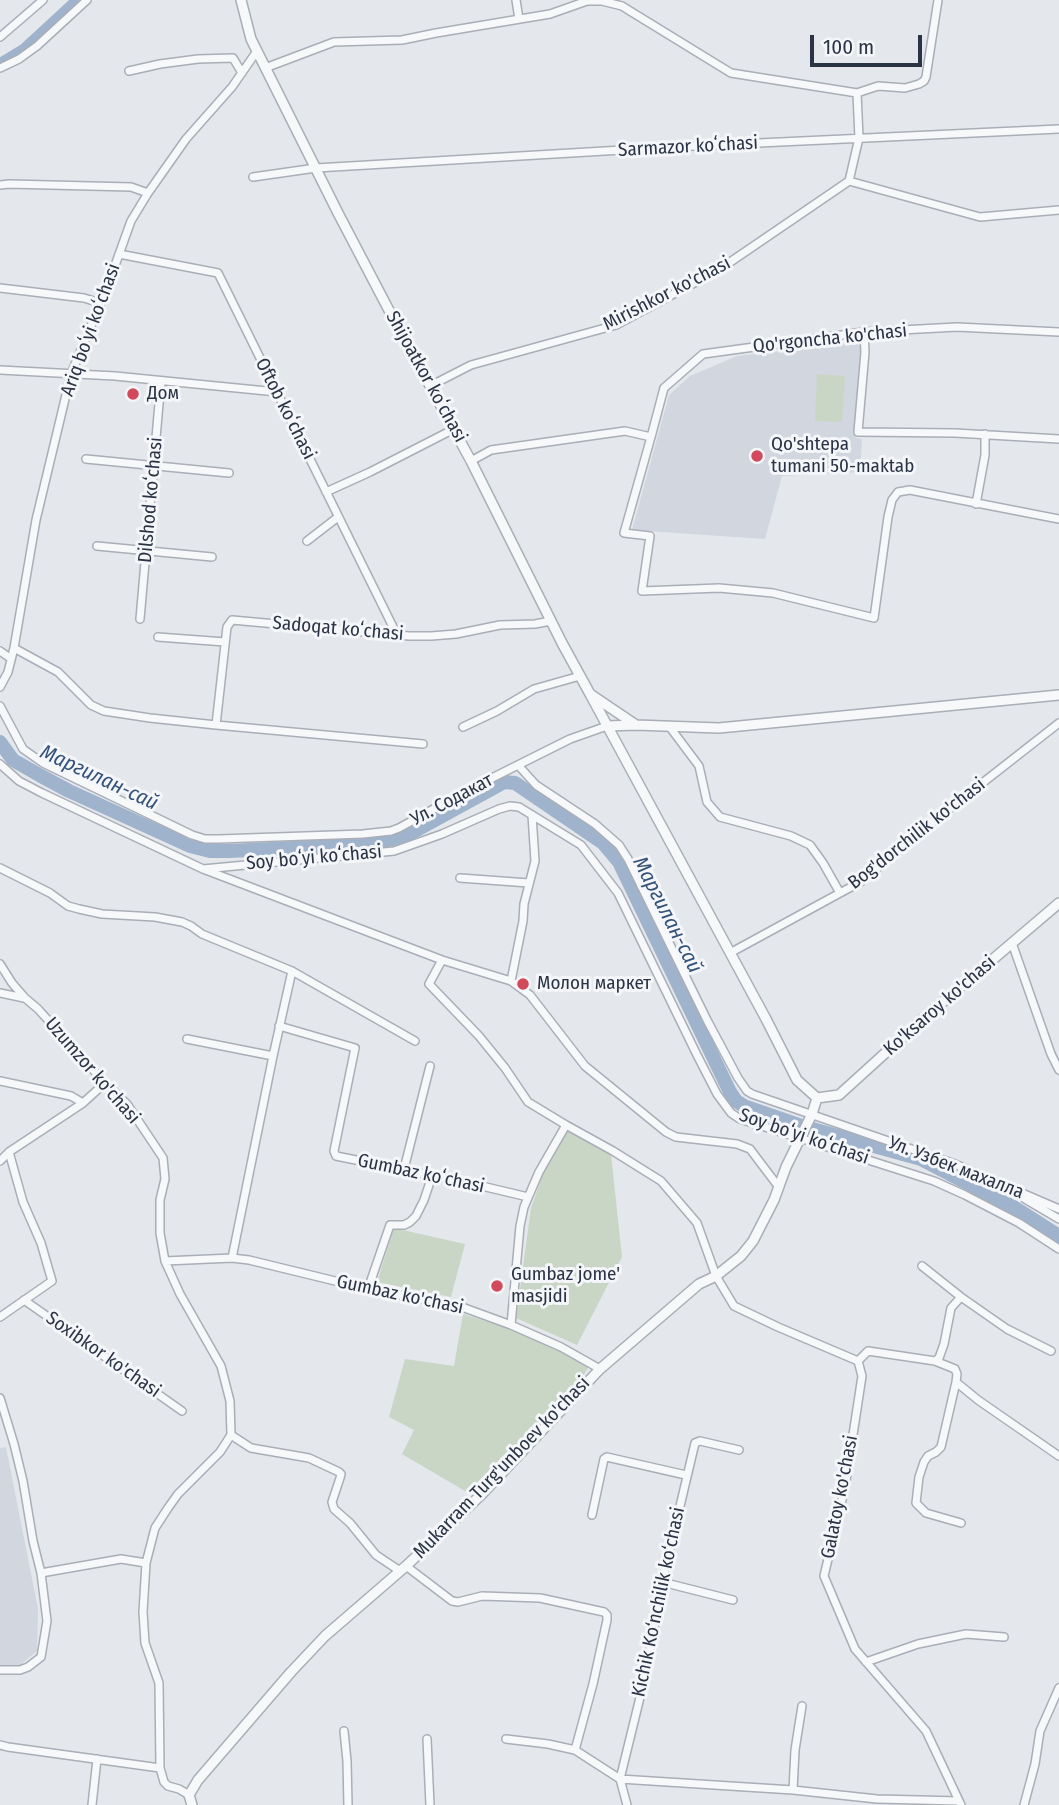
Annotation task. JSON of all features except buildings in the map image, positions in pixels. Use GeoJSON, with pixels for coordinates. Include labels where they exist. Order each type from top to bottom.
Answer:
{"type":"FeatureCollection","features":[{"type":"Feature","properties":{"kind":"street"},"geometry":{"type":"LineString","coordinates":[[0,37],[43,0]]}},
{"type":"Feature","properties":{"kind":"street"},"geometry":{"type":"LineString","coordinates":[[0,68],[37,46],[87,0]]}},
{"type":"Feature","properties":{"kind":"street","name":"Shijoatkor koʻchasi"},"geometry":{"type":"LineString","coordinates":[[241,0],[251,39],[265,68],[471,461],[580,676],[590,694],[640,726]]}},
{"type":"Feature","properties":{"kind":"street"},"geometry":{"type":"LineString","coordinates":[[516,0],[519,19]]}},
{"type":"Feature","properties":{"kind":"street"},"geometry":{"type":"LineString","coordinates":[[265,68],[334,42],[402,40],[550,14],[587,1],[602,1],[623,3],[731,73],[857,93],[877,86],[905,88],[924,80],[938,0]]}},
{"type":"Feature","properties":{"kind":"street","name":"Ariq boʻyi koʻchasi"},"geometry":{"type":"LineString","coordinates":[[0,687],[8,672],[14,648],[36,520],[71,374],[131,221],[186,139],[232,87],[257,51]]}},
{"type":"Feature","properties":{"kind":"street"},"geometry":{"type":"LineString","coordinates":[[129,71],[198,59],[233,58],[242,74]]}},
{"type":"Feature","properties":{"kind":"street"},"geometry":{"type":"LineString","coordinates":[[857,93],[859,138],[849,181],[980,217],[1059,210]]}},
{"type":"Feature","properties":{"kind":"street","name":"Sarmazor koʻchasi"},"geometry":{"type":"LineString","coordinates":[[253,177],[316,168],[673,147],[1059,129]]}},
{"type":"Feature","properties":{"kind":"street","name":"Mirishkor ko'chasi"},"geometry":{"type":"LineString","coordinates":[[430,386],[471,365],[616,325],[720,269],[849,181]]}},
{"type":"Feature","properties":{"kind":"street"},"geometry":{"type":"LineString","coordinates":[[0,185],[131,187],[148,193]]}},
{"type":"Feature","properties":{"kind":"street","name":"Oftob koʻchasi"},"geometry":{"type":"LineString","coordinates":[[119,254],[218,272],[397,635]]}},
{"type":"Feature","properties":{"kind":"street"},"geometry":{"type":"LineString","coordinates":[[0,288],[85,298],[100,303]]}},
{"type":"Feature","properties":{"kind":"street","name":"Qo'rgoncha ko'chasi"},"geometry":{"type":"LineString","coordinates":[[1059,332],[957,327],[864,332],[703,354],[664,388],[624,533],[650,536],[642,591],[719,588],[773,593],[874,618],[888,517],[892,500],[898,492],[909,490],[1059,519]]}},
{"type":"Feature","properties":{"kind":"street"},"geometry":{"type":"LineString","coordinates":[[864,332],[865,352],[858,432],[985,434],[1059,439]]}},
{"type":"Feature","properties":{"kind":"street"},"geometry":{"type":"LineString","coordinates":[[0,370],[161,380],[276,392]]}},
{"type":"Feature","properties":{"kind":"street","name":"Dilshod koʻchasi"},"geometry":{"type":"LineString","coordinates":[[141,619],[161,380]]}},
{"type":"Feature","properties":{"kind":"street"},"geometry":{"type":"LineString","coordinates":[[326,492],[454,429]]}},
{"type":"Feature","properties":{"kind":"street"},"geometry":{"type":"LineString","coordinates":[[471,461],[491,450],[625,431],[652,437]]}},
{"type":"Feature","properties":{"kind":"street"},"geometry":{"type":"LineString","coordinates":[[976,504],[985,455],[985,434]]}},
{"type":"Feature","properties":{"kind":"street"},"geometry":{"type":"LineString","coordinates":[[86,459],[229,473]]}},
{"type":"Feature","properties":{"kind":"street"},"geometry":{"type":"LineString","coordinates":[[307,541],[338,517]]}},
{"type":"Feature","properties":{"kind":"street"},"geometry":{"type":"LineString","coordinates":[[97,546],[212,557]]}},
{"type":"Feature","properties":{"kind":"street","name":"Sadoqat koʻchasi"},"geometry":{"type":"LineString","coordinates":[[225,642],[228,623],[235,620],[432,636],[500,625],[551,621]]}},
{"type":"Feature","properties":{"kind":"street"},"geometry":{"type":"LineString","coordinates":[[158,637],[225,642],[216,724]]}},
{"type":"Feature","properties":{"kind":"street"},"geometry":{"type":"LineString","coordinates":[[14,648],[58,672],[91,705],[104,711],[150,718],[423,744]]}},
{"type":"Feature","properties":{"kind":"street"},"geometry":{"type":"LineString","coordinates":[[0,651],[10,658]]}},
{"type":"Feature","properties":{"kind":"street"},"geometry":{"type":"LineString","coordinates":[[463,727],[534,689],[580,676]]}},
{"type":"Feature","properties":{"kind":"street"},"geometry":{"type":"LineString","coordinates":[[590,694],[797,1080],[817,1098]]}},
{"type":"Feature","properties":{"kind":"street"},"geometry":{"type":"LineString","coordinates":[[607,726],[719,728],[1059,695]]}},
{"type":"Feature","properties":{"kind":"street","name":"Ул. Содакат"},"geometry":{"type":"LineString","coordinates":[[0,706],[23,749],[43,763],[192,835],[205,838],[236,839],[391,831],[570,739],[607,726]]}},
{"type":"Feature","properties":{"kind":"street","name":"Bog'dorchilik ko'chasi"},"geometry":{"type":"LineString","coordinates":[[730,953],[863,881],[930,824],[1059,723]]}},
{"type":"Feature","properties":{"kind":"street"},"geometry":{"type":"LineString","coordinates":[[668,726],[699,766],[707,802],[720,817],[792,836],[810,845],[840,893]]}},
{"type":"Feature","properties":{"kind":"street","name":"Soy boʻyi koʻchasi"},"geometry":{"type":"LineString","coordinates":[[0,764],[19,781],[42,793],[203,869],[442,960],[511,981],[530,995],[585,1066],[666,1132],[676,1137],[737,1144],[750,1149],[778,1186]]}},
{"type":"Feature","properties":{"kind":"street","name":"Ул. Узбек махалла"},"geometry":{"type":"LineString","coordinates":[[518,765],[536,785],[595,824],[619,845],[743,1086],[752,1094],[955,1164],[1059,1209]]}},
{"type":"Feature","properties":{"kind":"street","name":"Soy boʻyi koʻchasi"},"geometry":{"type":"LineString","coordinates":[[203,869],[394,850],[442,834],[499,809],[519,807],[581,845],[618,893],[717,1094],[731,1113],[740,1119],[934,1181],[1018,1223],[1059,1249]]}},
{"type":"Feature","properties":{"kind":"street"},"geometry":{"type":"LineString","coordinates":[[511,981],[524,904],[535,861],[532,815]]}},
{"type":"Feature","properties":{"kind":"street"},"geometry":{"type":"LineString","coordinates":[[0,869],[50,893],[68,906],[91,913],[155,917],[183,922],[202,934],[292,971],[415,1041]]}},
{"type":"Feature","properties":{"kind":"street"},"geometry":{"type":"LineString","coordinates":[[460,878],[529,883]]}},
{"type":"Feature","properties":{"kind":"street","name":"Ko'ksaroy ko'chasi"},"geometry":{"type":"LineString","coordinates":[[817,1098],[839,1095],[925,1017],[1059,904]]}},
{"type":"Feature","properties":{"kind":"street"},"geometry":{"type":"LineString","coordinates":[[1012,943],[1059,1070]]}},
{"type":"Feature","properties":{"kind":"street"},"geometry":{"type":"LineString","coordinates":[[442,960],[429,984],[479,1036],[528,1102],[660,1181],[697,1223],[716,1276],[734,1306],[858,1361],[868,1350],[935,1361],[955,1369],[956,1382],[941,1447],[924,1462],[916,1503],[926,1513],[961,1523]]}},
{"type":"Feature","properties":{"kind":"street","name":"Uzumzor ko'chasi"},"geometry":{"type":"LineString","coordinates":[[0,964],[25,998],[127,1104],[163,1158],[165,1179],[160,1200],[160,1233],[165,1261],[180,1294],[221,1366],[230,1401],[231,1434]]}},
{"type":"Feature","properties":{"kind":"street"},"geometry":{"type":"LineString","coordinates":[[232,1258],[292,971]]}},
{"type":"Feature","properties":{"kind":"street"},"geometry":{"type":"LineString","coordinates":[[0,993],[25,998]]}},
{"type":"Feature","properties":{"kind":"street","name":"Gumbaz koʻchasi"},"geometry":{"type":"LineString","coordinates":[[279,1026],[355,1048],[334,1154],[528,1197]]}},
{"type":"Feature","properties":{"kind":"street"},"geometry":{"type":"LineString","coordinates":[[187,1039],[273,1056]]}},
{"type":"Feature","properties":{"kind":"street"},"geometry":{"type":"LineString","coordinates":[[404,1169],[430,1066]]}},
{"type":"Feature","properties":{"kind":"street"},"geometry":{"type":"LineString","coordinates":[[0,1081],[71,1096],[83,1102]]}},
{"type":"Feature","properties":{"kind":"street"},"geometry":{"type":"LineString","coordinates":[[0,1161],[9,1152],[83,1102],[105,1083]]}},
{"type":"Feature","properties":{"kind":"street","name":"Mukarram Turg'unboev ko'chasi"},"geometry":{"type":"LineString","coordinates":[[189,1795],[198,1780],[325,1636],[403,1569],[482,1494],[600,1368],[699,1284],[716,1276],[741,1256],[753,1241],[774,1200],[817,1098]]}},
{"type":"Feature","properties":{"kind":"street"},"geometry":{"type":"LineString","coordinates":[[511,1325],[524,1207],[539,1172],[566,1125]]}},
{"type":"Feature","properties":{"kind":"street","name":"Soxibkor ko'chasi"},"geometry":{"type":"LineString","coordinates":[[0,1317],[52,1281],[41,1243],[23,1202],[9,1152]]}},
{"type":"Feature","properties":{"kind":"street"},"geometry":{"type":"LineString","coordinates":[[369,1289],[390,1225],[404,1225],[416,1216],[421,1209],[432,1175]]}},
{"type":"Feature","properties":{"kind":"street"},"geometry":{"type":"LineString","coordinates":[[1000,1184],[1059,1219]]}},
{"type":"Feature","properties":{"kind":"street","name":"Gumbaz ko'chasi"},"geometry":{"type":"LineString","coordinates":[[165,1261],[232,1258],[249,1260],[369,1289],[458,1306],[511,1325],[600,1368]]}},
{"type":"Feature","properties":{"kind":"street"},"geometry":{"type":"LineString","coordinates":[[922,1266],[1007,1329],[1051,1351]]}},
{"type":"Feature","properties":{"kind":"street"},"geometry":{"type":"LineString","coordinates":[[935,1361],[944,1344],[951,1308],[961,1297]]}},
{"type":"Feature","properties":{"kind":"street","name":"Soxibkor ko'chasi"},"geometry":{"type":"LineString","coordinates":[[24,1300],[182,1411]]}},
{"type":"Feature","properties":{"kind":"street","name":"Galatoy ko'chasi"},"geometry":{"type":"LineString","coordinates":[[858,1361],[862,1376],[845,1487],[824,1576],[855,1649],[926,1731],[960,1803]]}},
{"type":"Feature","properties":{"kind":"street"},"geometry":{"type":"LineString","coordinates":[[956,1382],[1059,1456]]}},
{"type":"Feature","properties":{"kind":"street"},"geometry":{"type":"LineString","coordinates":[[0,1398],[23,1480],[41,1573],[47,1621],[41,1657],[20,1670],[0,1670]]}},
{"type":"Feature","properties":{"kind":"street"},"geometry":{"type":"LineString","coordinates":[[0,1437],[11,1434]]}},
{"type":"Feature","properties":{"kind":"street"},"geometry":{"type":"LineString","coordinates":[[192,1805],[189,1795],[164,1782],[160,1768],[159,1683],[145,1643],[143,1612],[146,1563],[155,1528],[168,1508],[178,1494],[220,1452],[231,1434],[251,1448],[309,1458],[339,1472],[341,1474],[332,1502],[334,1509],[350,1523],[376,1555],[452,1601],[482,1596],[540,1598],[604,1612],[607,1615],[595,1674],[575,1750]]}},
{"type":"Feature","properties":{"kind":"street","name":"Kichik Ko‘nchilik ko‘chasi"},"geometry":{"type":"LineString","coordinates":[[627,1805],[620,1779],[645,1677],[662,1582],[695,1443],[700,1441],[739,1450]]}},
{"type":"Feature","properties":{"kind":"street"},"geometry":{"type":"LineString","coordinates":[[592,1515],[604,1459],[607,1457],[686,1475]]}},
{"type":"Feature","properties":{"kind":"street"},"geometry":{"type":"LineString","coordinates":[[41,1573],[121,1559],[146,1563]]}},
{"type":"Feature","properties":{"kind":"street"},"geometry":{"type":"LineString","coordinates":[[662,1582],[733,1600]]}},
{"type":"Feature","properties":{"kind":"street"},"geometry":{"type":"LineString","coordinates":[[866,1662],[918,1644],[967,1634],[1004,1637]]}},
{"type":"Feature","properties":{"kind":"street"},"geometry":{"type":"LineString","coordinates":[[1024,1805],[1040,1731],[1058,1691]]}},
{"type":"Feature","properties":{"kind":"street"},"geometry":{"type":"LineString","coordinates":[[793,1790],[795,1750],[802,1706]]}},
{"type":"Feature","properties":{"kind":"street"},"geometry":{"type":"LineString","coordinates":[[344,1731],[348,1805]]}},
{"type":"Feature","properties":{"kind":"street"},"geometry":{"type":"LineString","coordinates":[[427,1739],[430,1805]]}},
{"type":"Feature","properties":{"kind":"street"},"geometry":{"type":"LineString","coordinates":[[506,1739],[575,1750],[620,1779],[960,1803]]}},
{"type":"Feature","properties":{"kind":"street"},"geometry":{"type":"LineString","coordinates":[[0,1745],[160,1768]]}},
{"type":"Feature","properties":{"kind":"street"},"geometry":{"type":"LineString","coordinates":[[92,1805],[97,1759]]}},
{"type":"Feature","properties":{"kind":"shaded area","name":"Qo'shtepa tumani 50-maktab"},"geometry":{"type":"Polygon","coordinates":[[[861,342],[856,438],[862,439],[860,472],[782,476],[765,539],[632,530],[669,395],[690,376],[737,356],[861,342]]]}},
{"type":"Feature","properties":{"kind":"shaded area"},"geometry":{"type":"Polygon","coordinates":[[[6,1447],[38,1609],[37,1651],[20,1665],[0,1665],[0,1448],[6,1447]]]}},
{"type":"Feature","properties":{"kind":"green space"},"geometry":{"type":"Polygon","coordinates":[[[817,374],[845,376],[842,422],[815,421],[817,374]]]}},
{"type":"Feature","properties":{"kind":"green space"},"geometry":{"type":"Polygon","coordinates":[[[568,1128],[611,1154],[622,1257],[577,1345],[516,1318],[531,1208],[543,1174],[568,1128]]]}},
{"type":"Feature","properties":{"kind":"green space"},"geometry":{"type":"Polygon","coordinates":[[[394,1228],[465,1244],[451,1297],[377,1282],[394,1228]]]}},
{"type":"Feature","properties":{"kind":"green space"},"geometry":{"type":"Polygon","coordinates":[[[463,1314],[525,1334],[589,1366],[581,1380],[470,1494],[402,1454],[414,1430],[389,1417],[405,1359],[454,1366],[463,1314]]]}},
{"type":"Feature","properties":{"kind":"waterway"},"geometry":{"type":"LineString","coordinates":[[0,62],[23,48],[75,0]]}},
{"type":"Feature","properties":{"kind":"waterway","name":"Маргилан-сай"},"geometry":{"type":"LineString","coordinates":[[0,742],[13,760],[69,791],[190,846],[210,851],[375,844],[409,834],[504,782],[515,783],[603,843],[619,862],[736,1101],[805,1127],[921,1159],[1015,1208],[1059,1236]]}},
{"type":"Feature","properties":{"kind":"place","name":"Дом"},"geometry":{"type":"Point","coordinates":[133,394]}},
{"type":"Feature","properties":{"kind":"place","name":"Qo'shtepa tumani 50-maktab"},"geometry":{"type":"Point","coordinates":[757,456]}},
{"type":"Feature","properties":{"kind":"place","name":"Молон маркет"},"geometry":{"type":"Point","coordinates":[523,984]}},
{"type":"Feature","properties":{"kind":"place","name":"Gumbaz jome' masjidi"},"geometry":{"type":"Point","coordinates":[497,1286]}}]}
